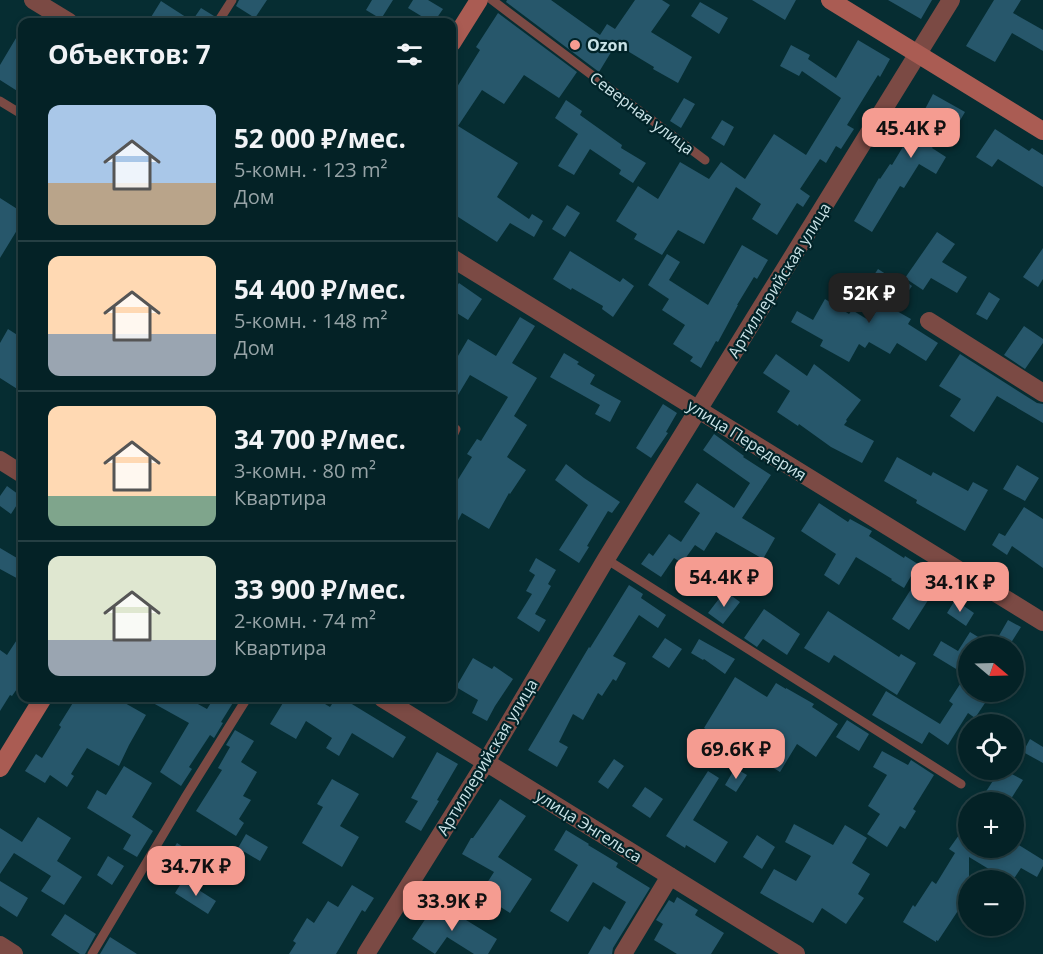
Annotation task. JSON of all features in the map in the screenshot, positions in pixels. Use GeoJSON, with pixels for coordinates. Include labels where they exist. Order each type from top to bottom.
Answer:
{"type":"FeatureCollection","features":[{"type":"Feature","properties":{"kind":"street"},"geometry":{"type":"LineString","coordinates":[[33,0],[62,18]]}},
{"type":"Feature","properties":{"kind":"street"},"geometry":{"type":"LineString","coordinates":[[456,37],[479,0]]}},
{"type":"Feature","properties":{"kind":"street"},"geometry":{"type":"LineString","coordinates":[[830,0],[1043,131]]}},
{"type":"Feature","properties":{"kind":"street","name":"Артиллерийская улица"},"geometry":{"type":"LineString","coordinates":[[366,954],[486,762],[606,559],[951,0]]}},
{"type":"Feature","properties":{"kind":"street","name":"улица Передерия"},"geometry":{"type":"LineString","coordinates":[[456,260],[1043,622]]}},
{"type":"Feature","properties":{"kind":"street"},"geometry":{"type":"LineString","coordinates":[[929,321],[1043,393]]}},
{"type":"Feature","properties":{"kind":"street"},"geometry":{"type":"LineString","coordinates":[[0,460],[18,471]]}},
{"type":"Feature","properties":{"kind":"street"},"geometry":{"type":"LineString","coordinates":[[0,768],[41,702]]}},
{"type":"Feature","properties":{"kind":"street","name":"улица Энгельса"},"geometry":{"type":"LineString","coordinates":[[388,702],[796,954]]}},
{"type":"Feature","properties":{"kind":"street"},"geometry":{"type":"LineString","coordinates":[[623,954],[670,876]]}},
{"type":"Feature","properties":{"kind":"street"},"geometry":{"type":"LineString","coordinates":[[0,945],[14,954]]}},
{"type":"Feature","properties":{"kind":"lane"},"geometry":{"type":"LineString","coordinates":[[221,18],[232,0]]}},
{"type":"Feature","properties":{"kind":"lane","name":"Северная улица"},"geometry":{"type":"LineString","coordinates":[[492,0],[705,160]]}},
{"type":"Feature","properties":{"kind":"lane"},"geometry":{"type":"LineString","coordinates":[[0,101],[18,112]]}},
{"type":"Feature","properties":{"kind":"lane"},"geometry":{"type":"LineString","coordinates":[[606,559],[961,784]]}},
{"type":"Feature","properties":{"kind":"lane"},"geometry":{"type":"LineString","coordinates":[[92,954],[245,702]]}},
{"type":"Feature","properties":{"kind":"building"},"geometry":{"type":"Polygon","coordinates":[[[239,0],[267,0],[255,18],[236,6],[239,0]]]}},
{"type":"Feature","properties":{"kind":"building"},"geometry":{"type":"Polygon","coordinates":[[[372,0],[393,0],[382,18],[366,10],[372,0]]]}},
{"type":"Feature","properties":{"kind":"building"},"geometry":{"type":"Polygon","coordinates":[[[413,0],[428,0],[443,9],[437,18],[424,18],[408,8],[413,0]]]}},
{"type":"Feature","properties":{"kind":"building"},"geometry":{"type":"Polygon","coordinates":[[[507,0],[551,0],[600,35],[607,24],[615,29],[635,0],[662,0],[670,5],[651,32],[692,57],[678,83],[616,44],[599,72],[506,2],[507,0]]]}},
{"type":"Feature","properties":{"kind":"building"},"geometry":{"type":"Polygon","coordinates":[[[752,0],[796,0],[785,20],[752,0]]]}},
{"type":"Feature","properties":{"kind":"building"},"geometry":{"type":"Polygon","coordinates":[[[888,0],[932,0],[921,19],[888,0]]]}},
{"type":"Feature","properties":{"kind":"building"},"geometry":{"type":"Polygon","coordinates":[[[994,0],[1021,0],[1013,13],[1043,30],[1043,51],[1012,33],[995,62],[966,46],[994,0]]]}},
{"type":"Feature","properties":{"kind":"building"},"geometry":{"type":"Polygon","coordinates":[[[161,1],[187,18],[150,18],[161,1]]]}},
{"type":"Feature","properties":{"kind":"building"},"geometry":{"type":"Polygon","coordinates":[[[700,2],[728,18],[719,34],[691,16],[700,2]]]}},
{"type":"Feature","properties":{"kind":"building"},"geometry":{"type":"Polygon","coordinates":[[[201,8],[214,16],[213,18],[194,18],[201,8]]]}},
{"type":"Feature","properties":{"kind":"building"},"geometry":{"type":"Polygon","coordinates":[[[498,13],[577,72],[559,98],[524,75],[504,104],[482,90],[458,126],[518,163],[497,197],[529,219],[532,214],[543,221],[534,237],[510,223],[497,242],[456,216],[456,89],[480,50],[476,47],[498,13]]]}},
{"type":"Feature","properties":{"kind":"building"},"geometry":{"type":"Polygon","coordinates":[[[18,35],[18,91],[0,80],[0,65],[18,35]]]}},
{"type":"Feature","properties":{"kind":"building"},"geometry":{"type":"Polygon","coordinates":[[[858,40],[890,59],[847,125],[854,129],[841,149],[836,146],[826,163],[820,159],[800,189],[810,196],[803,207],[797,203],[777,235],[752,219],[761,204],[736,187],[704,244],[678,230],[662,255],[634,239],[637,234],[616,221],[638,186],[658,199],[680,162],[709,179],[721,162],[745,179],[774,134],[806,155],[841,98],[802,71],[799,76],[780,66],[791,45],[810,55],[808,59],[836,78],[858,40]]]}},
{"type":"Feature","properties":{"kind":"building"},"geometry":{"type":"Polygon","coordinates":[[[933,94],[965,112],[955,129],[947,124],[932,148],[946,157],[936,174],[919,164],[904,188],[900,186],[872,232],[854,221],[879,178],[890,164],[892,165],[926,112],[924,111],[933,94]]]}},
{"type":"Feature","properties":{"kind":"building"},"geometry":{"type":"Polygon","coordinates":[[[684,98],[695,104],[681,128],[670,121],[684,98]]]}},
{"type":"Feature","properties":{"kind":"building"},"geometry":{"type":"Polygon","coordinates":[[[566,100],[582,111],[580,115],[622,145],[621,148],[646,163],[633,183],[619,174],[621,170],[590,149],[574,175],[558,166],[578,134],[555,118],[566,100]]]}},
{"type":"Feature","properties":{"kind":"building"},"geometry":{"type":"Polygon","coordinates":[[[722,120],[734,127],[724,146],[711,138],[722,120]]]}},
{"type":"Feature","properties":{"kind":"building"},"geometry":{"type":"Polygon","coordinates":[[[995,129],[1029,151],[1032,148],[1043,155],[1043,187],[998,159],[992,167],[976,157],[995,129]]]}},
{"type":"Feature","properties":{"kind":"building"},"geometry":{"type":"Polygon","coordinates":[[[0,198],[18,209],[18,229],[0,258],[0,198]]]}},
{"type":"Feature","properties":{"kind":"building"},"geometry":{"type":"Polygon","coordinates":[[[567,205],[580,213],[565,237],[552,229],[567,205]]]}},
{"type":"Feature","properties":{"kind":"building"},"geometry":{"type":"Polygon","coordinates":[[[937,232],[955,244],[942,262],[967,277],[957,293],[931,278],[923,290],[905,278],[937,232]]]}},
{"type":"Feature","properties":{"kind":"building"},"geometry":{"type":"Polygon","coordinates":[[[742,245],[768,260],[757,279],[754,277],[701,368],[690,361],[693,357],[673,344],[685,325],[662,310],[669,299],[648,285],[667,254],[680,262],[669,280],[708,305],[742,245]]]}},
{"type":"Feature","properties":{"kind":"building"},"geometry":{"type":"Polygon","coordinates":[[[1043,248],[1043,279],[1038,287],[1023,277],[1043,248]]]}},
{"type":"Feature","properties":{"kind":"building"},"geometry":{"type":"Polygon","coordinates":[[[570,251],[620,282],[623,278],[634,286],[613,317],[602,309],[603,306],[553,279],[570,251]]]}},
{"type":"Feature","properties":{"kind":"building"},"geometry":{"type":"Polygon","coordinates":[[[878,269],[898,282],[901,278],[912,286],[895,310],[911,319],[908,324],[938,343],[926,361],[897,343],[890,354],[869,342],[865,348],[859,344],[849,362],[820,346],[823,340],[791,322],[797,311],[813,320],[825,299],[849,314],[852,310],[870,321],[884,299],[866,287],[878,269]]]}},
{"type":"Feature","properties":{"kind":"building"},"geometry":{"type":"Polygon","coordinates":[[[459,283],[482,299],[468,320],[456,312],[456,288],[459,283]]]}},
{"type":"Feature","properties":{"kind":"building"},"geometry":{"type":"Polygon","coordinates":[[[989,292],[1000,299],[987,320],[976,314],[989,292]]]}},
{"type":"Feature","properties":{"kind":"building"},"geometry":{"type":"Polygon","coordinates":[[[520,317],[535,326],[512,363],[537,378],[514,416],[527,425],[507,457],[526,470],[509,493],[489,529],[462,513],[456,524],[456,483],[472,457],[467,454],[477,439],[481,441],[508,397],[470,375],[456,398],[456,359],[468,339],[496,356],[520,317]]]}},
{"type":"Feature","properties":{"kind":"building"},"geometry":{"type":"Polygon","coordinates":[[[1024,326],[1043,339],[1043,343],[1025,369],[1004,355],[1024,326]]]}},
{"type":"Feature","properties":{"kind":"building"},"geometry":{"type":"Polygon","coordinates":[[[8,329],[18,335],[18,389],[0,378],[0,343],[8,329]]]}},
{"type":"Feature","properties":{"kind":"building"},"geometry":{"type":"Polygon","coordinates":[[[564,353],[595,375],[590,384],[621,401],[610,422],[595,414],[600,405],[550,377],[564,353]]]}},
{"type":"Feature","properties":{"kind":"building"},"geometry":{"type":"Polygon","coordinates":[[[776,354],[807,376],[814,364],[861,400],[844,425],[874,441],[862,463],[831,447],[799,424],[798,426],[777,412],[790,391],[763,373],[776,354]]]}},
{"type":"Feature","properties":{"kind":"building"},"geometry":{"type":"Polygon","coordinates":[[[960,354],[1037,403],[1043,404],[1043,423],[997,396],[974,432],[950,416],[961,399],[939,386],[960,354]]]}},
{"type":"Feature","properties":{"kind":"building"},"geometry":{"type":"Polygon","coordinates":[[[663,404],[677,413],[666,432],[668,433],[651,458],[636,448],[663,404]]]}},
{"type":"Feature","properties":{"kind":"building"},"geometry":{"type":"Polygon","coordinates":[[[714,434],[771,475],[742,518],[775,538],[763,559],[716,532],[704,551],[695,545],[682,563],[674,558],[661,577],[641,564],[649,553],[653,556],[669,534],[681,542],[700,513],[684,502],[697,483],[734,508],[750,483],[703,450],[714,434]]]}},
{"type":"Feature","properties":{"kind":"building"},"geometry":{"type":"Polygon","coordinates":[[[897,457],[931,476],[933,472],[968,491],[973,482],[988,490],[965,531],[916,503],[917,500],[884,481],[897,457]]]}},
{"type":"Feature","properties":{"kind":"building"},"geometry":{"type":"Polygon","coordinates":[[[566,464],[620,502],[612,513],[608,511],[579,563],[559,550],[588,505],[555,480],[566,464]]]}},
{"type":"Feature","properties":{"kind":"building"},"geometry":{"type":"Polygon","coordinates":[[[1017,465],[1039,478],[1025,501],[1003,489],[1017,465]]]}},
{"type":"Feature","properties":{"kind":"building"},"geometry":{"type":"Polygon","coordinates":[[[7,486],[18,494],[18,503],[11,514],[0,506],[0,496],[7,486]]]}},
{"type":"Feature","properties":{"kind":"building"},"geometry":{"type":"Polygon","coordinates":[[[819,503],[848,522],[850,519],[872,531],[869,536],[918,564],[904,588],[856,557],[839,585],[824,575],[836,554],[801,531],[819,503]]]}},
{"type":"Feature","properties":{"kind":"building"},"geometry":{"type":"Polygon","coordinates":[[[1024,507],[1043,519],[1043,568],[1012,546],[1007,555],[992,545],[999,533],[1005,536],[1024,507]]]}},
{"type":"Feature","properties":{"kind":"building"},"geometry":{"type":"Polygon","coordinates":[[[0,548],[18,559],[18,579],[0,569],[0,548]]]}},
{"type":"Feature","properties":{"kind":"building"},"geometry":{"type":"Polygon","coordinates":[[[536,558],[556,570],[548,584],[551,586],[535,614],[546,620],[539,632],[517,618],[532,594],[526,591],[535,575],[529,571],[536,558]]]}},
{"type":"Feature","properties":{"kind":"building"},"geometry":{"type":"Polygon","coordinates":[[[915,583],[932,594],[909,630],[892,619],[915,583]]]}},
{"type":"Feature","properties":{"kind":"building"},"geometry":{"type":"Polygon","coordinates":[[[629,585],[643,594],[641,598],[666,615],[658,628],[639,615],[613,656],[626,663],[616,681],[613,679],[602,696],[598,693],[583,720],[573,714],[559,742],[568,747],[557,767],[528,750],[629,585]]]}},
{"type":"Feature","properties":{"kind":"building"},"geometry":{"type":"Polygon","coordinates":[[[725,591],[740,602],[723,624],[708,613],[725,591]]]}},
{"type":"Feature","properties":{"kind":"building"},"geometry":{"type":"Polygon","coordinates":[[[955,600],[974,613],[966,626],[947,613],[955,600]]]}},
{"type":"Feature","properties":{"kind":"building"},"geometry":{"type":"Polygon","coordinates":[[[764,609],[800,634],[787,655],[763,639],[757,647],[744,638],[764,609]]]}},
{"type":"Feature","properties":{"kind":"building"},"geometry":{"type":"Polygon","coordinates":[[[828,611],[899,657],[901,654],[916,663],[897,695],[834,655],[829,663],[804,648],[828,611]]]}},
{"type":"Feature","properties":{"kind":"building"},"geometry":{"type":"Polygon","coordinates":[[[1008,620],[1021,627],[1015,636],[999,636],[1008,620]]]}},
{"type":"Feature","properties":{"kind":"building"},"geometry":{"type":"Polygon","coordinates":[[[18,638],[18,681],[16,684],[18,687],[0,711],[0,650],[7,655],[18,638]]]}},
{"type":"Feature","properties":{"kind":"building"},"geometry":{"type":"Polygon","coordinates":[[[665,638],[682,649],[669,668],[652,657],[665,638]]]}},
{"type":"Feature","properties":{"kind":"building"},"geometry":{"type":"Polygon","coordinates":[[[699,639],[735,659],[725,674],[691,653],[699,639]]]}},
{"type":"Feature","properties":{"kind":"building"},"geometry":{"type":"Polygon","coordinates":[[[941,641],[958,651],[958,670],[933,655],[941,641]]]}},
{"type":"Feature","properties":{"kind":"building"},"geometry":{"type":"Polygon","coordinates":[[[473,658],[492,669],[494,666],[513,679],[487,721],[472,713],[478,700],[456,687],[473,658]]]}},
{"type":"Feature","properties":{"kind":"building"},"geometry":{"type":"Polygon","coordinates":[[[735,677],[767,697],[776,683],[814,704],[812,707],[838,724],[816,757],[797,744],[780,772],[759,759],[762,754],[731,734],[726,742],[704,728],[735,677]]]}},
{"type":"Feature","properties":{"kind":"building"},"geometry":{"type":"Polygon","coordinates":[[[958,687],[958,702],[985,703],[978,714],[958,714],[958,729],[948,745],[929,732],[922,744],[872,715],[886,691],[940,724],[953,704],[949,701],[958,687]]]}},
{"type":"Feature","properties":{"kind":"building"},"geometry":{"type":"Polygon","coordinates":[[[73,702],[123,702],[146,715],[119,766],[87,748],[71,774],[74,776],[67,787],[50,775],[45,783],[25,771],[36,754],[42,758],[61,727],[59,725],[73,702]]]}},
{"type":"Feature","properties":{"kind":"building"},"geometry":{"type":"Polygon","coordinates":[[[151,702],[194,702],[207,709],[211,702],[234,702],[214,738],[210,735],[189,767],[192,769],[181,786],[160,772],[189,723],[151,702]]]}},
{"type":"Feature","properties":{"kind":"building"},"geometry":{"type":"Polygon","coordinates":[[[284,702],[322,702],[330,707],[333,702],[349,702],[406,737],[393,758],[352,733],[339,756],[326,748],[332,738],[306,721],[296,739],[270,724],[284,702]]]}},
{"type":"Feature","properties":{"kind":"building"},"geometry":{"type":"Polygon","coordinates":[[[847,720],[869,734],[859,751],[836,737],[847,720]]]}},
{"type":"Feature","properties":{"kind":"building"},"geometry":{"type":"Polygon","coordinates":[[[235,730],[254,741],[241,762],[257,772],[243,796],[251,800],[239,819],[244,823],[236,836],[196,811],[222,770],[218,768],[230,747],[226,745],[235,730]]]}},
{"type":"Feature","properties":{"kind":"building"},"geometry":{"type":"Polygon","coordinates":[[[1030,739],[1043,747],[1043,763],[1024,753],[1030,739]]]}},
{"type":"Feature","properties":{"kind":"building"},"geometry":{"type":"Polygon","coordinates":[[[882,751],[908,765],[911,760],[934,775],[913,809],[916,811],[905,829],[900,826],[887,847],[867,834],[880,814],[868,806],[887,775],[873,767],[882,751]]]}},
{"type":"Feature","properties":{"kind":"building"},"geometry":{"type":"Polygon","coordinates":[[[437,752],[458,764],[421,831],[405,822],[418,801],[411,798],[437,752]]]}},
{"type":"Feature","properties":{"kind":"building"},"geometry":{"type":"Polygon","coordinates":[[[614,759],[624,766],[608,789],[598,782],[614,759]]]}},
{"type":"Feature","properties":{"kind":"building"},"geometry":{"type":"Polygon","coordinates":[[[124,766],[152,783],[132,817],[153,831],[137,857],[123,849],[131,835],[87,808],[97,790],[106,795],[124,766]]]}},
{"type":"Feature","properties":{"kind":"building"},"geometry":{"type":"Polygon","coordinates":[[[735,768],[747,775],[736,792],[725,785],[735,768]]]}},
{"type":"Feature","properties":{"kind":"building"},"geometry":{"type":"Polygon","coordinates":[[[708,771],[719,778],[693,820],[728,842],[715,863],[666,836],[708,771]]]}},
{"type":"Feature","properties":{"kind":"building"},"geometry":{"type":"Polygon","coordinates":[[[332,779],[359,794],[340,826],[359,837],[342,867],[302,843],[323,807],[317,804],[332,779]]]}},
{"type":"Feature","properties":{"kind":"building"},"geometry":{"type":"Polygon","coordinates":[[[993,780],[1023,780],[1015,792],[986,792],[993,780]]]}},
{"type":"Feature","properties":{"kind":"building"},"geometry":{"type":"Polygon","coordinates":[[[645,787],[663,799],[650,818],[632,806],[645,787]]]}},
{"type":"Feature","properties":{"kind":"building"},"geometry":{"type":"Polygon","coordinates":[[[500,799],[526,816],[498,857],[532,879],[510,913],[480,894],[494,872],[462,854],[500,799]]]}},
{"type":"Feature","properties":{"kind":"building"},"geometry":{"type":"Polygon","coordinates":[[[38,817],[71,838],[57,861],[82,877],[64,905],[41,891],[51,876],[14,853],[0,874],[0,828],[22,842],[38,817]]]}},
{"type":"Feature","properties":{"kind":"building"},"geometry":{"type":"Polygon","coordinates":[[[794,824],[833,845],[845,825],[867,838],[852,863],[870,874],[858,894],[864,898],[846,924],[822,908],[813,923],[760,893],[774,869],[796,881],[811,856],[785,842],[794,824]]]}},
{"type":"Feature","properties":{"kind":"building"},"geometry":{"type":"Polygon","coordinates":[[[566,830],[618,863],[616,867],[650,888],[613,948],[612,954],[588,954],[604,926],[610,930],[626,902],[593,882],[568,922],[550,911],[578,865],[554,850],[566,830]]]}},
{"type":"Feature","properties":{"kind":"building"},"geometry":{"type":"Polygon","coordinates":[[[246,834],[268,847],[260,861],[238,848],[246,834]]]}},
{"type":"Feature","properties":{"kind":"building"},"geometry":{"type":"Polygon","coordinates":[[[757,835],[775,847],[762,869],[743,857],[757,835]]]}},
{"type":"Feature","properties":{"kind":"building"},"geometry":{"type":"Polygon","coordinates":[[[958,836],[958,858],[969,858],[969,870],[958,870],[958,911],[936,942],[903,922],[932,881],[936,884],[955,853],[949,849],[958,836]]]}},
{"type":"Feature","properties":{"kind":"building"},"geometry":{"type":"Polygon","coordinates":[[[177,843],[205,861],[194,878],[166,861],[177,843]]]}},
{"type":"Feature","properties":{"kind":"building"},"geometry":{"type":"Polygon","coordinates":[[[1024,848],[1043,860],[1043,866],[1037,877],[1021,868],[1020,870],[990,870],[971,858],[1024,858],[1024,848]]]}},
{"type":"Feature","properties":{"kind":"building"},"geometry":{"type":"Polygon","coordinates":[[[108,856],[124,866],[112,885],[97,875],[108,856]]]}},
{"type":"Feature","properties":{"kind":"building"},"geometry":{"type":"Polygon","coordinates":[[[183,880],[216,901],[208,914],[175,893],[183,880]]]}},
{"type":"Feature","properties":{"kind":"building"},"geometry":{"type":"Polygon","coordinates":[[[0,881],[28,898],[17,917],[0,906],[0,881]]]}},
{"type":"Feature","properties":{"kind":"building"},"geometry":{"type":"Polygon","coordinates":[[[352,885],[374,898],[365,912],[362,910],[336,954],[289,954],[296,943],[293,941],[307,918],[314,923],[328,901],[338,907],[352,885]]]}},
{"type":"Feature","properties":{"kind":"building"},"geometry":{"type":"Polygon","coordinates":[[[677,897],[698,910],[695,915],[724,933],[711,954],[677,954],[654,940],[663,924],[656,920],[669,900],[674,903],[677,897]]]}},
{"type":"Feature","properties":{"kind":"building"},"geometry":{"type":"Polygon","coordinates":[[[435,901],[497,939],[488,954],[474,954],[447,937],[435,954],[412,939],[435,901]]]}},
{"type":"Feature","properties":{"kind":"building"},"geometry":{"type":"Polygon","coordinates":[[[65,914],[96,934],[85,954],[80,954],[51,935],[65,914]]]}},
{"type":"Feature","properties":{"kind":"building"},"geometry":{"type":"Polygon","coordinates":[[[110,937],[137,954],[100,954],[110,937]]]}},
{"type":"Feature","properties":{"kind":"place","name":"Ozon"},"geometry":{"type":"Point","coordinates":[575,45]}}]}
